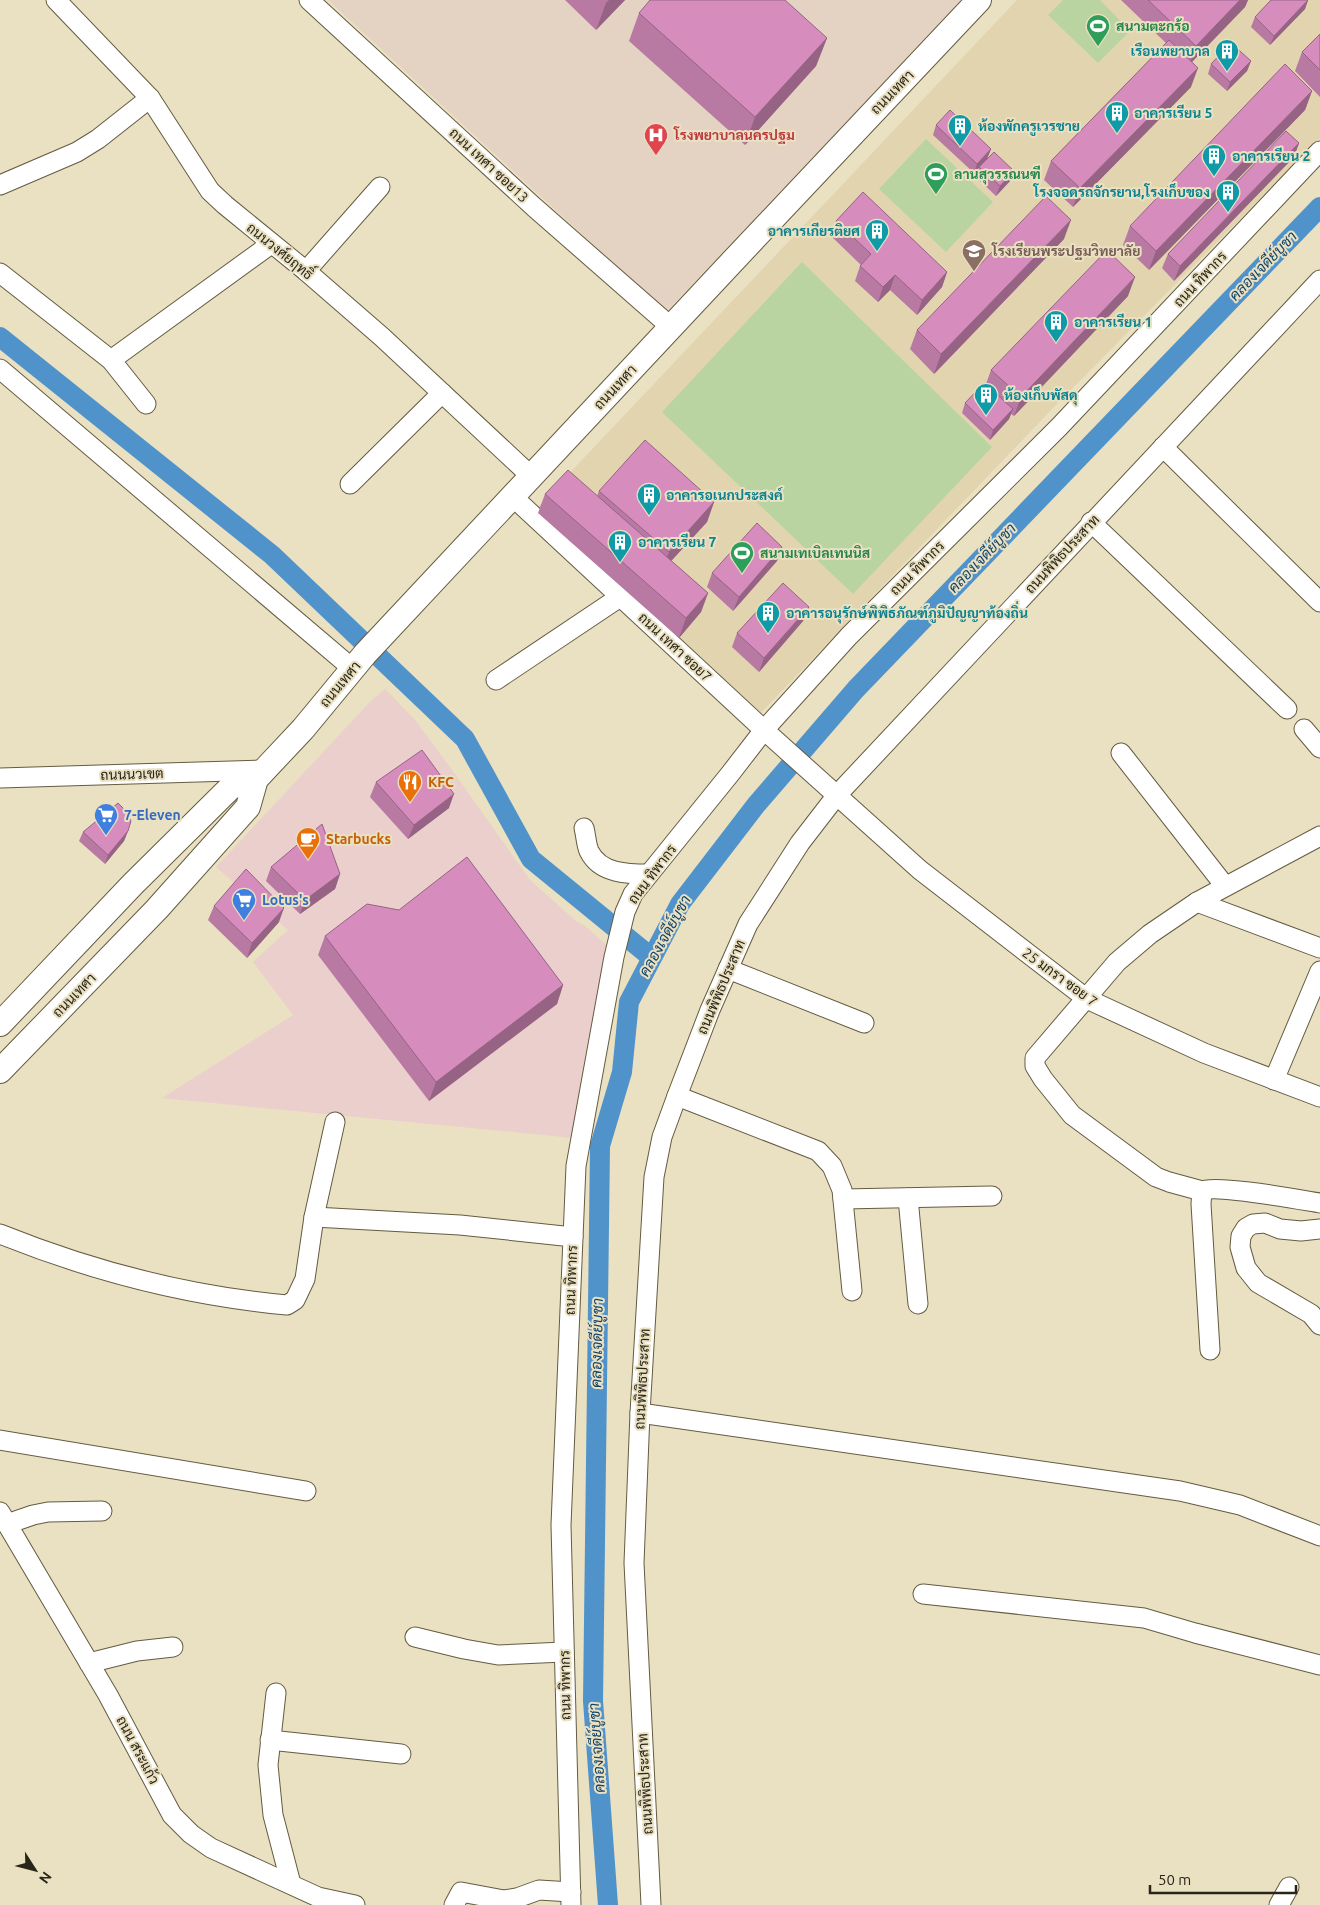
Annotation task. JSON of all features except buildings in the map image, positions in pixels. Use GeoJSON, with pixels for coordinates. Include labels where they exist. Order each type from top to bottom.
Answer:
{"type":"FeatureCollection","features":[{"type":"Feature","properties":{"kind":"main road","name":"ถนนเทศา"},"geometry":{"type":"LineString","coordinates":[[0,1024],[133,884],[231,787],[260,774],[303,729],[359,661],[409,607],[979,0]]}},
{"type":"Feature","properties":{"kind":"main road","name":"ถนนเทศา"},"geometry":{"type":"LineString","coordinates":[[0,1071],[157,909],[248,806],[260,774]]}},
{"type":"Feature","properties":{"kind":"street","name":"ถนนวงศ์ยฤทธิ์"},"geometry":{"type":"LineString","coordinates":[[56,0],[150,98],[210,191],[382,337],[532,477]]}},
{"type":"Feature","properties":{"kind":"street","name":"ถนน เทศา ซอย13"},"geometry":{"type":"LineString","coordinates":[[309,0],[534,207],[671,327]]}},
{"type":"Feature","properties":{"kind":"street"},"geometry":{"type":"LineString","coordinates":[[0,185],[98,140],[150,98]]}},
{"type":"Feature","properties":{"kind":"street","name":"ถนน ทิพากร"},"geometry":{"type":"LineString","coordinates":[[571,1898],[561,1525],[576,1166],[614,957],[625,912],[634,894],[649,874],[764,730],[849,636],[1059,427],[1320,151]]}},
{"type":"Feature","properties":{"kind":"street"},"geometry":{"type":"LineString","coordinates":[[306,271],[380,188]]}},
{"type":"Feature","properties":{"kind":"street"},"geometry":{"type":"LineString","coordinates":[[111,360],[271,244]]}},
{"type":"Feature","properties":{"kind":"street"},"geometry":{"type":"LineString","coordinates":[[0,273],[111,360],[146,404]]}},
{"type":"Feature","properties":{"kind":"street","name":"ถนนพิพิธประสาท"},"geometry":{"type":"LineString","coordinates":[[651,1905],[634,1563],[640,1413],[654,1177],[662,1137],[710,1010],[748,924],[800,843],[830,789],[1091,522],[1320,280]]}},
{"type":"Feature","properties":{"kind":"street"},"geometry":{"type":"LineString","coordinates":[[2,375],[359,661]]}},
{"type":"Feature","properties":{"kind":"street"},"geometry":{"type":"LineString","coordinates":[[350,484],[442,393]]}},
{"type":"Feature","properties":{"kind":"street"},"geometry":{"type":"LineString","coordinates":[[1163,447],[1320,602]]}},
{"type":"Feature","properties":{"kind":"street","name":"ถนน เทศา ซอย7"},"geometry":{"type":"LineString","coordinates":[[513,497],[830,789]]}},
{"type":"Feature","properties":{"kind":"street"},"geometry":{"type":"LineString","coordinates":[[1091,522],[1287,709]]}},
{"type":"Feature","properties":{"kind":"street"},"geometry":{"type":"LineString","coordinates":[[496,680],[620,596]]}},
{"type":"Feature","properties":{"kind":"street"},"geometry":{"type":"LineString","coordinates":[[1304,729],[1320,748]]}},
{"type":"Feature","properties":{"kind":"street"},"geometry":{"type":"LineString","coordinates":[[1121,753],[1225,886]]}},
{"type":"Feature","properties":{"kind":"street","name":"ถนนนวเขต"},"geometry":{"type":"LineString","coordinates":[[0,778],[260,774]]}},
{"type":"Feature","properties":{"kind":"street","name":"25 มกรา ซอย 7"},"geometry":{"type":"LineString","coordinates":[[830,789],[920,870],[1087,999],[1204,1053],[1320,1097]]}},
{"type":"Feature","properties":{"kind":"street"},"geometry":{"type":"LineString","coordinates":[[584,828],[589,851],[601,865],[626,874],[649,874]]}},
{"type":"Feature","properties":{"kind":"street"},"geometry":{"type":"LineString","coordinates":[[1320,836],[1197,902],[1150,934],[1118,962],[1035,1058],[1035,1066],[1043,1079],[1072,1115],[1156,1176],[1169,1182],[1202,1191],[1205,1189],[1223,1189],[1320,1203]]}},
{"type":"Feature","properties":{"kind":"street"},"geometry":{"type":"LineString","coordinates":[[1197,902],[1320,948]]}},
{"type":"Feature","properties":{"kind":"street"},"geometry":{"type":"LineString","coordinates":[[728,969],[864,1023]]}},
{"type":"Feature","properties":{"kind":"street"},"geometry":{"type":"LineString","coordinates":[[1274,1080],[1320,971]]}},
{"type":"Feature","properties":{"kind":"street"},"geometry":{"type":"LineString","coordinates":[[677,1096],[818,1151],[832,1166],[842,1190],[852,1291]]}},
{"type":"Feature","properties":{"kind":"street"},"geometry":{"type":"LineString","coordinates":[[0,1234],[51,1254],[122,1276],[189,1290],[287,1305],[296,1300],[305,1279],[314,1217],[335,1122]]}},
{"type":"Feature","properties":{"kind":"street"},"geometry":{"type":"LineString","coordinates":[[1202,1191],[1201,1204],[1210,1350]]}},
{"type":"Feature","properties":{"kind":"street"},"geometry":{"type":"LineString","coordinates":[[843,1199],[992,1196]]}},
{"type":"Feature","properties":{"kind":"street"},"geometry":{"type":"LineString","coordinates":[[908,1198],[918,1304]]}},
{"type":"Feature","properties":{"kind":"street"},"geometry":{"type":"LineString","coordinates":[[314,1217],[460,1225],[573,1237]]}},
{"type":"Feature","properties":{"kind":"street"},"geometry":{"type":"LineString","coordinates":[[1320,1229],[1301,1231],[1280,1228],[1265,1223],[1253,1224],[1246,1228],[1241,1236],[1240,1248],[1246,1268],[1258,1283],[1311,1314],[1320,1325]]}},
{"type":"Feature","properties":{"kind":"street"},"geometry":{"type":"LineString","coordinates":[[640,1413],[1180,1491],[1240,1505],[1320,1536]]}},
{"type":"Feature","properties":{"kind":"street"},"geometry":{"type":"LineString","coordinates":[[0,1440],[306,1492]]}},
{"type":"Feature","properties":{"kind":"street"},"geometry":{"type":"LineString","coordinates":[[4,1518],[48,1512],[102,1511]]}},
{"type":"Feature","properties":{"kind":"street","name":"ถนน สระแก้ว"},"geometry":{"type":"LineString","coordinates":[[4,1518],[89,1663],[172,1816],[191,1834],[211,1848],[291,1884],[313,1901],[352,1905]]}},
{"type":"Feature","properties":{"kind":"street"},"geometry":{"type":"LineString","coordinates":[[923,1594],[1144,1618],[1195,1633],[1320,1664]]}},
{"type":"Feature","properties":{"kind":"street"},"geometry":{"type":"LineString","coordinates":[[415,1637],[498,1655],[564,1652]]}},
{"type":"Feature","properties":{"kind":"street"},"geometry":{"type":"LineString","coordinates":[[89,1663],[137,1651],[173,1647]]}},
{"type":"Feature","properties":{"kind":"street"},"geometry":{"type":"LineString","coordinates":[[276,1693],[268,1765],[273,1815],[291,1884]]}},
{"type":"Feature","properties":{"kind":"street"},"geometry":{"type":"LineString","coordinates":[[270,1740],[402,1754]]}},
{"type":"Feature","properties":{"kind":"street"},"geometry":{"type":"LineString","coordinates":[[1279,1905],[1289,1886]]}},
{"type":"Feature","properties":{"kind":"street"},"geometry":{"type":"LineString","coordinates":[[454,1905],[461,1892],[504,1900],[517,1898],[539,1890],[571,1898]]}},
{"type":"Feature","properties":{"kind":"shaded area","name":"โรงพยาบาลนครปฐม"},"geometry":{"type":"Polygon","coordinates":[[[328,0],[962,0],[666,312],[328,0]]]}},
{"type":"Feature","properties":{"kind":"shaded area","name":"โรงเรียนพระปฐมวิทยาลัย"},"geometry":{"type":"Polygon","coordinates":[[[1017,0],[1320,0],[1320,138],[1055,406],[756,718],[530,515],[1017,0]]]}},
{"type":"Feature","properties":{"kind":"shaded area"},"geometry":{"type":"Polygon","coordinates":[[[385,689],[415,720],[530,880],[577,922],[585,926],[610,948],[574,1138],[162,1098],[293,1015],[253,962],[288,930],[216,867],[370,702],[385,689]]]}},
{"type":"Feature","properties":{"kind":"green space","name":"สนามตะกร้อ"},"geometry":{"type":"Polygon","coordinates":[[[1063,0],[1100,0],[1130,31],[1098,63],[1048,15],[1063,0]]]}},
{"type":"Feature","properties":{"kind":"green space","name":"ลานสุวรรณนฑี"},"geometry":{"type":"Polygon","coordinates":[[[926,139],[993,202],[946,252],[879,189],[926,139]]]}},
{"type":"Feature","properties":{"kind":"green space"},"geometry":{"type":"Polygon","coordinates":[[[802,262],[992,447],[853,594],[662,412],[802,262]]]}},
{"type":"Feature","properties":{"kind":"waterway","name":"คลองเจดีย์บูชา"},"geometry":{"type":"LineString","coordinates":[[608,1905],[593,1701],[600,1146],[622,1072],[629,1002],[680,904],[756,805],[856,689],[1320,207]]}},
{"type":"Feature","properties":{"kind":"waterway"},"geometry":{"type":"LineString","coordinates":[[0,337],[272,555],[465,739],[531,859],[651,957]]}},
{"type":"Feature","properties":{"kind":"place","name":"สนามตะกร้อ"},"geometry":{"type":"Point","coordinates":[1098,47]}},
{"type":"Feature","properties":{"kind":"place","name":"เรือนพยาบาล"},"geometry":{"type":"Point","coordinates":[1227,72]}},
{"type":"Feature","properties":{"kind":"place","name":"อาคารเรียน 5"},"geometry":{"type":"Point","coordinates":[1117,134]}},
{"type":"Feature","properties":{"kind":"place","name":"ห้องพักครูเวรชาย"},"geometry":{"type":"Point","coordinates":[960,147]}},
{"type":"Feature","properties":{"kind":"place","name":"โรงพยาบาลนครปฐม"},"geometry":{"type":"Point","coordinates":[656,156]}},
{"type":"Feature","properties":{"kind":"place","name":"อาคารเรียน 2"},"geometry":{"type":"Point","coordinates":[1214,177]}},
{"type":"Feature","properties":{"kind":"place","name":"ลานสุวรรณนฑี"},"geometry":{"type":"Point","coordinates":[936,195]}},
{"type":"Feature","properties":{"kind":"place","name":"โรงจอดรถจักรยาน,โรงเก็บของ"},"geometry":{"type":"Point","coordinates":[1228,213]}},
{"type":"Feature","properties":{"kind":"place","name":"อาคารเกียรติยศ"},"geometry":{"type":"Point","coordinates":[877,252]}},
{"type":"Feature","properties":{"kind":"place","name":"โรงเรียนพระปฐมวิทยาลัย"},"geometry":{"type":"Point","coordinates":[974,272]}},
{"type":"Feature","properties":{"kind":"place","name":"อาคารเรียน 1"},"geometry":{"type":"Point","coordinates":[1056,343]}},
{"type":"Feature","properties":{"kind":"place","name":"ห้องเก็บพัสดุ"},"geometry":{"type":"Point","coordinates":[986,416]}},
{"type":"Feature","properties":{"kind":"place","name":"อาคารอเนกประสงค์"},"geometry":{"type":"Point","coordinates":[649,516]}},
{"type":"Feature","properties":{"kind":"place","name":"อาคารเรียน 7"},"geometry":{"type":"Point","coordinates":[620,563]}},
{"type":"Feature","properties":{"kind":"place","name":"สนามเทเบิลเทนนิส"},"geometry":{"type":"Point","coordinates":[742,574]}},
{"type":"Feature","properties":{"kind":"place","name":"อาคารอนุรักษ์พิพิธภัณฑ์ภูมิปัญญาท้องถิ่น"},"geometry":{"type":"Point","coordinates":[768,634]}},
{"type":"Feature","properties":{"kind":"place","name":"KFC"},"geometry":{"type":"Point","coordinates":[410,803]}},
{"type":"Feature","properties":{"kind":"place","name":"7-Eleven"},"geometry":{"type":"Point","coordinates":[106,836]}},
{"type":"Feature","properties":{"kind":"place","name":"Starbucks"},"geometry":{"type":"Point","coordinates":[308,860]}},
{"type":"Feature","properties":{"kind":"place","name":"Lotus's"},"geometry":{"type":"Point","coordinates":[244,921]}}]}
